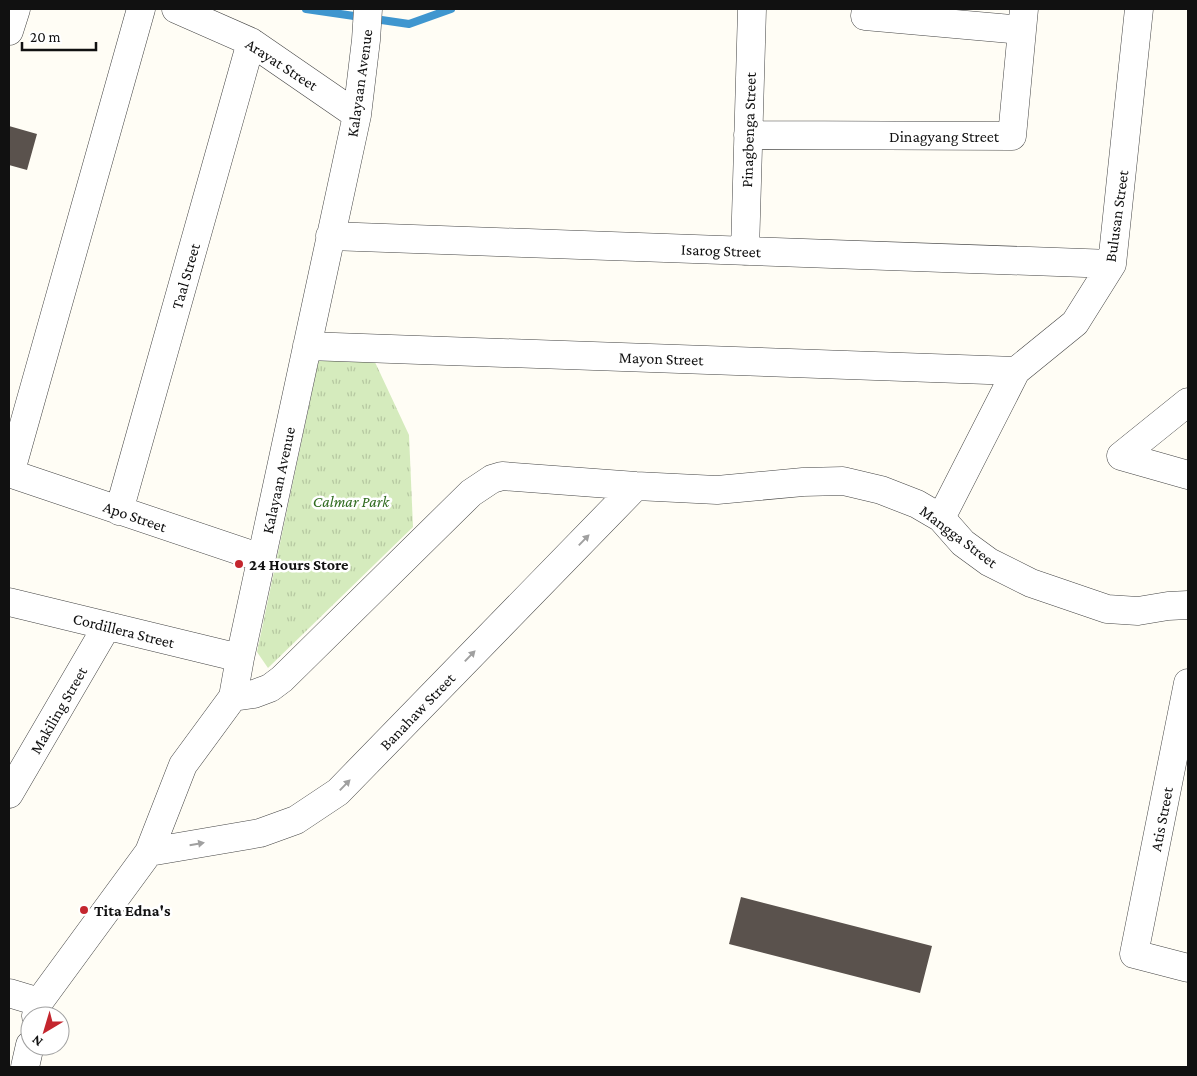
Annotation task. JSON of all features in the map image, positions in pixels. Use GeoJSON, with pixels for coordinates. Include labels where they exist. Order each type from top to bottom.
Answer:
{"type":"FeatureCollection","features":[{"type":"Feature","properties":{"kind":"street"},"geometry":{"type":"LineString","coordinates":[[9,31],[16,9]]}},
{"type":"Feature","properties":{"kind":"street"},"geometry":{"type":"LineString","coordinates":[[10,473],[141,9]]}},
{"type":"Feature","properties":{"kind":"street","name":"Arayat Street"},"geometry":{"type":"LineString","coordinates":[[176,9],[251,42],[357,115]]}},
{"type":"Feature","properties":{"kind":"street","name":"Kalayaan Avenue"},"geometry":{"type":"LineString","coordinates":[[40,1006],[149,852],[183,765],[233,697],[261,558],[357,115],[368,9]]}},
{"type":"Feature","properties":{"kind":"street","name":"Pinagbenga Street"},"geometry":{"type":"LineString","coordinates":[[745,251],[752,9]]}},
{"type":"Feature","properties":{"kind":"street"},"geometry":{"type":"LineString","coordinates":[[866,9],[865,16],[1023,19]]}},
{"type":"Feature","properties":{"kind":"street","name":"Bulusan Street"},"geometry":{"type":"LineString","coordinates":[[941,518],[1016,371],[1075,323],[1112,264],[1139,9]]}},
{"type":"Feature","properties":{"kind":"street","name":"Dinagyang Street"},"geometry":{"type":"LineString","coordinates":[[748,135],[1012,136],[1023,19]]}},
{"type":"Feature","properties":{"kind":"street","name":"Taal Street"},"geometry":{"type":"LineString","coordinates":[[119,510],[251,42]]}},
{"type":"Feature","properties":{"kind":"street","name":"Isarog Street"},"geometry":{"type":"LineString","coordinates":[[330,236],[1112,264]]}},
{"type":"Feature","properties":{"kind":"street","name":"Mayon Street"},"geometry":{"type":"LineString","coordinates":[[307,346],[1016,371]]}},
{"type":"Feature","properties":{"kind":"street"},"geometry":{"type":"LineString","coordinates":[[1188,402],[1121,456],[1188,475]]}},
{"type":"Feature","properties":{"kind":"street","name":"Apo Street"},"geometry":{"type":"LineString","coordinates":[[10,473],[261,558]]}},
{"type":"Feature","properties":{"kind":"street","name":"Mangga Street"},"geometry":{"type":"LineString","coordinates":[[233,697],[254,694],[270,688],[282,679],[471,493],[492,479],[502,476],[717,490],[843,480],[881,490],[917,504],[941,518],[964,543],[989,562],[1031,583],[1107,609],[1138,611],[1188,605]]}},
{"type":"Feature","properties":{"kind":"street","name":"Banahaw Street"},"geometry":{"type":"LineString","coordinates":[[149,852],[260,833],[296,820],[338,792],[636,486]]}},
{"type":"Feature","properties":{"kind":"street","name":"Cordillera Street"},"geometry":{"type":"LineString","coordinates":[[9,602],[240,658]]}},
{"type":"Feature","properties":{"kind":"street","name":"Makiling Street"},"geometry":{"type":"LineString","coordinates":[[9,794],[107,626]]}},
{"type":"Feature","properties":{"kind":"street","name":"Atis Street"},"geometry":{"type":"LineString","coordinates":[[1188,683],[1134,954],[1188,968]]}},
{"type":"Feature","properties":{"kind":"street"},"geometry":{"type":"LineString","coordinates":[[9,993],[33,1006]]}},
{"type":"Feature","properties":{"kind":"green space","name":"Calmar Park"},"geometry":{"type":"Polygon","coordinates":[[[319,359],[374,360],[409,435],[413,527],[268,668],[257,652],[319,359]]]}},
{"type":"Feature","properties":{"kind":"building"},"geometry":{"type":"Polygon","coordinates":[[[9,126],[37,134],[27,170],[9,165],[9,126]]]}},
{"type":"Feature","properties":{"kind":"building"},"geometry":{"type":"Polygon","coordinates":[[[741,897],[932,946],[920,993],[729,944],[741,897]]]}},
{"type":"Feature","properties":{"kind":"waterway"},"geometry":{"type":"LineString","coordinates":[[306,9],[409,24],[451,9]]}},
{"type":"Feature","properties":{"kind":"place","name":"24 Hours Store"},"geometry":{"type":"Point","coordinates":[239,564]}},
{"type":"Feature","properties":{"kind":"place","name":"Tita Edna's"},"geometry":{"type":"Point","coordinates":[84,910]}}]}
